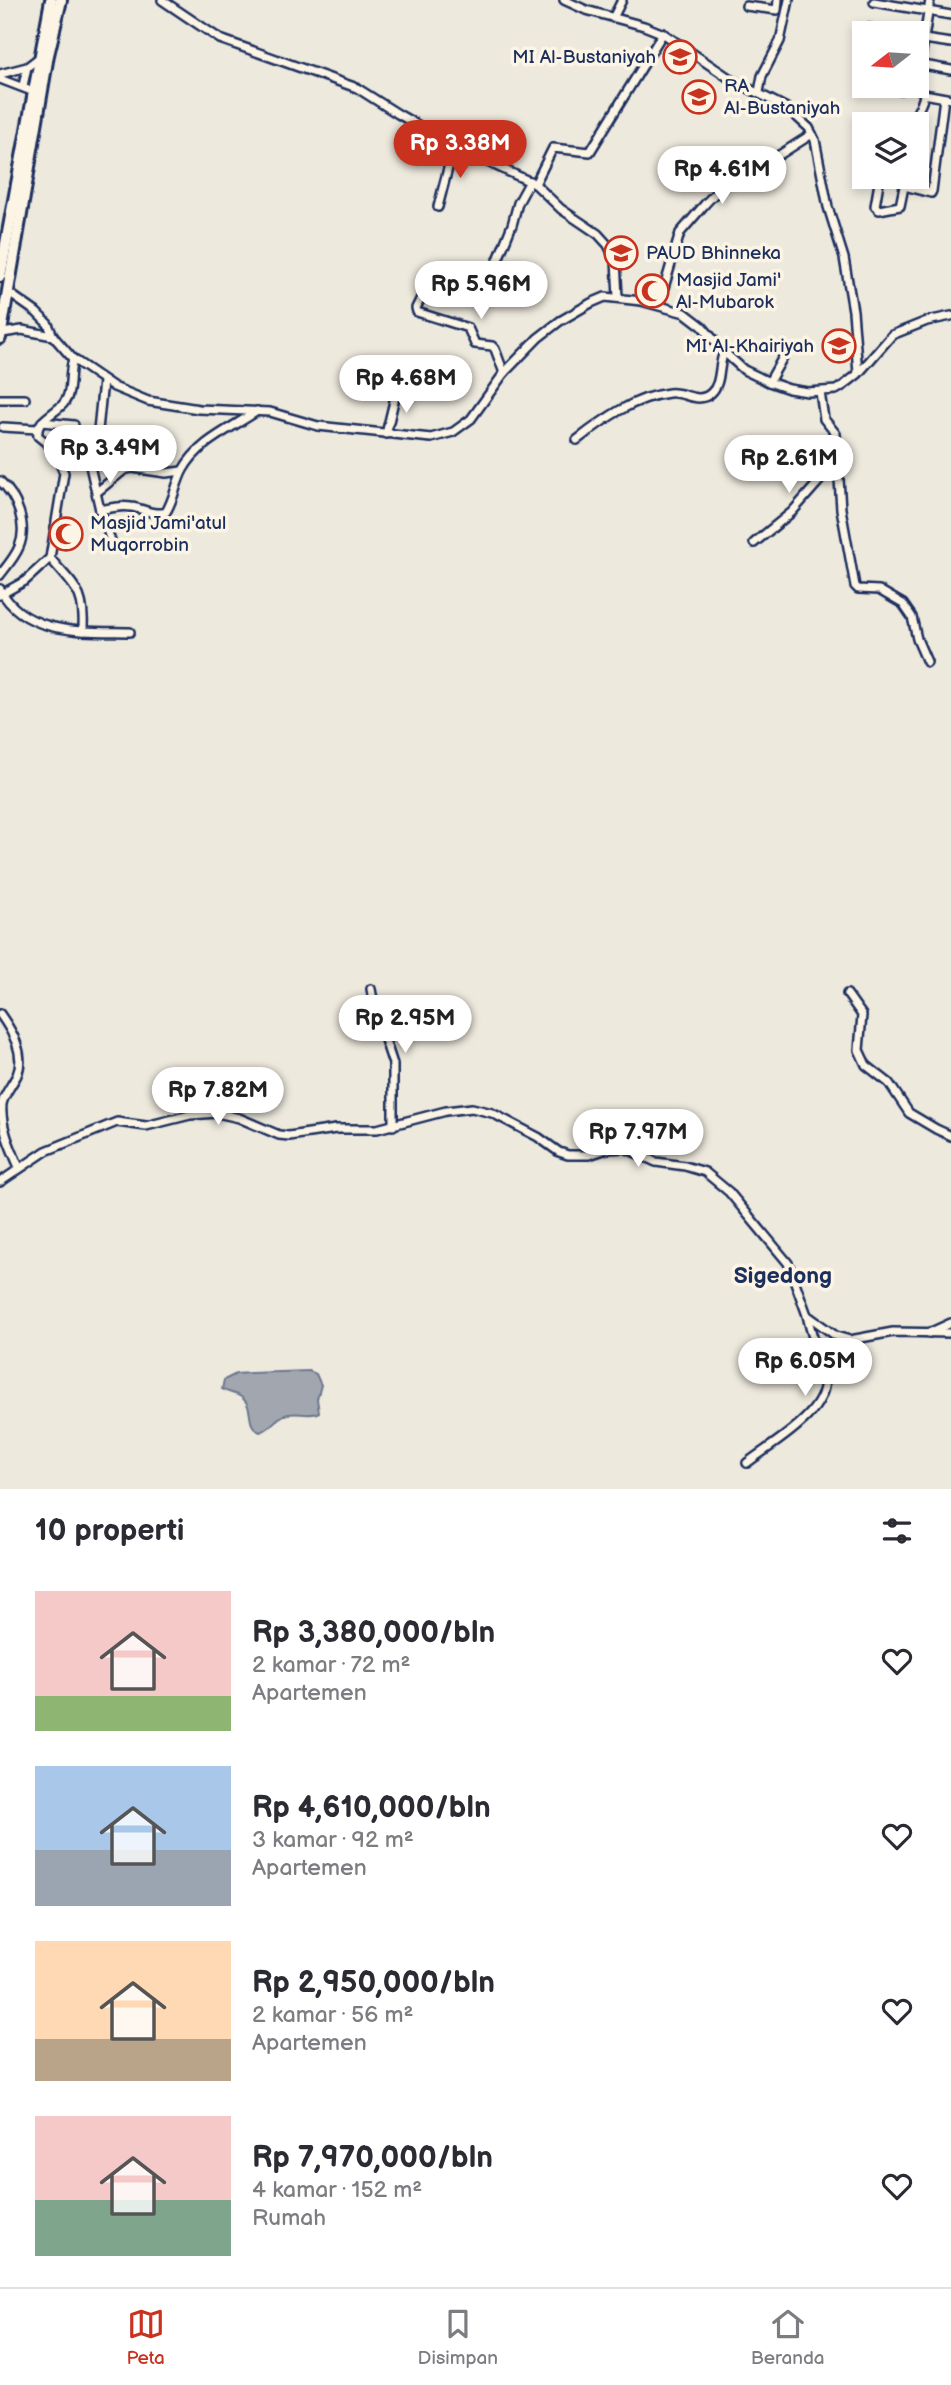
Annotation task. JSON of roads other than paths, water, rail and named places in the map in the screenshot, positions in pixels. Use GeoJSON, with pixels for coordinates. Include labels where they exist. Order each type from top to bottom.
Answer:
{"type":"FeatureCollection","features":[{"type":"Feature","properties":{"kind":"highway"},"geometry":{"type":"LineString","coordinates":[[1,335],[9,293],[34,92],[51,0]]}},
{"type":"Feature","properties":{"kind":"highway"},"geometry":{"type":"LineString","coordinates":[[0,276],[61,0]]}},
{"type":"Feature","properties":{"kind":"street"},"geometry":{"type":"LineString","coordinates":[[162,0],[220,38],[357,88],[454,145],[533,183],[561,209],[598,234],[608,245],[615,261],[618,297]]}},
{"type":"Feature","properties":{"kind":"street"},"geometry":{"type":"LineString","coordinates":[[564,0],[586,10],[663,33],[732,80],[787,108],[805,123],[812,134],[828,207],[844,258],[853,311],[859,374]]}},
{"type":"Feature","properties":{"kind":"street"},"geometry":{"type":"LineString","coordinates":[[613,18],[622,0]]}},
{"type":"Feature","properties":{"kind":"street"},"geometry":{"type":"LineString","coordinates":[[746,6],[776,10],[778,0]]}},
{"type":"Feature","properties":{"kind":"street"},"geometry":{"type":"LineString","coordinates":[[759,92],[762,76],[780,41],[789,0]]}},
{"type":"Feature","properties":{"kind":"street"},"geometry":{"type":"LineString","coordinates":[[926,21],[930,0]]}},
{"type":"Feature","properties":{"kind":"street"},"geometry":{"type":"LineString","coordinates":[[874,2],[951,15]]}},
{"type":"Feature","properties":{"kind":"street"},"geometry":{"type":"LineString","coordinates":[[485,292],[518,203],[553,148],[590,152],[663,33]]}},
{"type":"Feature","properties":{"kind":"street"},"geometry":{"type":"LineString","coordinates":[[929,39],[951,43]]}},
{"type":"Feature","properties":{"kind":"street"},"geometry":{"type":"LineString","coordinates":[[0,76],[27,67],[40,57]]}},
{"type":"Feature","properties":{"kind":"street"},"geometry":{"type":"LineString","coordinates":[[929,66],[951,70]]}},
{"type":"Feature","properties":{"kind":"street"},"geometry":{"type":"LineString","coordinates":[[23,86],[27,67]]}},
{"type":"Feature","properties":{"kind":"street"},"geometry":{"type":"LineString","coordinates":[[0,76],[34,92]]}},
{"type":"Feature","properties":{"kind":"street"},"geometry":{"type":"LineString","coordinates":[[918,189],[932,192],[948,98],[929,95]]}},
{"type":"Feature","properties":{"kind":"street"},"geometry":{"type":"LineString","coordinates":[[659,305],[680,233],[705,204],[721,187],[743,172],[759,168],[812,134]]}},
{"type":"Feature","properties":{"kind":"street"},"geometry":{"type":"LineString","coordinates":[[438,207],[454,145]]}},
{"type":"Feature","properties":{"kind":"street"},"geometry":{"type":"LineString","coordinates":[[878,189],[875,206],[879,210],[900,206],[904,189]]}},
{"type":"Feature","properties":{"kind":"street"},"geometry":{"type":"LineString","coordinates":[[9,293],[48,324],[53,336],[73,359],[103,381],[138,397],[160,404],[278,413],[318,426],[431,438],[453,432],[471,419],[504,373],[538,338],[560,321],[597,300],[618,297],[685,313],[744,370],[789,389],[820,392],[836,390],[859,374],[892,335],[927,321],[951,316]]}},
{"type":"Feature","properties":{"kind":"street"},"geometry":{"type":"LineString","coordinates":[[423,294],[416,308],[417,312],[468,328],[475,344],[492,346],[504,373]]}},
{"type":"Feature","properties":{"kind":"street"},"geometry":{"type":"LineString","coordinates":[[1,335],[22,330],[53,336]]}},
{"type":"Feature","properties":{"kind":"street"},"geometry":{"type":"LineString","coordinates":[[769,382],[787,350]]}},
{"type":"Feature","properties":{"kind":"street"},"geometry":{"type":"LineString","coordinates":[[577,440],[630,404],[670,393],[705,397],[713,392],[717,384],[724,352]]}},
{"type":"Feature","properties":{"kind":"street"},"geometry":{"type":"LineString","coordinates":[[73,359],[68,376],[70,390],[65,400],[39,425],[38,436],[54,449],[64,472],[50,558],[31,576],[1,593],[25,617],[56,629],[130,632]]}},
{"type":"Feature","properties":{"kind":"street"},"geometry":{"type":"LineString","coordinates":[[103,381],[98,430],[88,453],[100,510],[111,541]]}},
{"type":"Feature","properties":{"kind":"street"},"geometry":{"type":"LineString","coordinates":[[386,434],[397,389]]}},
{"type":"Feature","properties":{"kind":"street"},"geometry":{"type":"LineString","coordinates":[[820,392],[824,419],[836,434],[841,509],[855,586],[858,589],[879,590],[903,604],[912,617],[917,639],[927,662]]}},
{"type":"Feature","properties":{"kind":"street"},"geometry":{"type":"LineString","coordinates":[[0,399],[25,399]]}},
{"type":"Feature","properties":{"kind":"street"},"geometry":{"type":"LineString","coordinates":[[100,510],[124,506],[151,513],[166,512],[182,471],[193,456],[213,438],[257,411]]}},
{"type":"Feature","properties":{"kind":"street"},"geometry":{"type":"LineString","coordinates":[[3,427],[74,425]]}},
{"type":"Feature","properties":{"kind":"street"},"geometry":{"type":"LineString","coordinates":[[754,543],[792,512],[837,461]]}},
{"type":"Feature","properties":{"kind":"street"},"geometry":{"type":"LineString","coordinates":[[97,492],[124,470],[132,468],[166,473],[182,471]]}},
{"type":"Feature","properties":{"kind":"street"},"geometry":{"type":"LineString","coordinates":[[0,481],[13,497],[20,514],[23,534],[19,548],[0,575]]}},
{"type":"Feature","properties":{"kind":"street"},"geometry":{"type":"LineString","coordinates":[[50,558],[82,598],[83,631]]}},
{"type":"Feature","properties":{"kind":"street"},"geometry":{"type":"LineString","coordinates":[[371,989],[393,1064],[393,1126]]}},
{"type":"Feature","properties":{"kind":"street"},"geometry":{"type":"LineString","coordinates":[[847,994],[862,1015],[859,1049],[866,1065],[889,1083],[909,1113],[951,1136]]}},
{"type":"Feature","properties":{"kind":"street"},"geometry":{"type":"LineString","coordinates":[[0,1014],[17,1044],[21,1062],[1,1105],[3,1128],[19,1167]]}},
{"type":"Feature","properties":{"kind":"street"},"geometry":{"type":"LineString","coordinates":[[0,1182],[46,1151],[122,1121],[146,1126],[210,1112],[239,1118],[284,1136],[337,1129],[393,1126],[446,1111],[472,1108],[492,1113],[568,1155],[589,1155],[607,1149],[625,1148],[656,1162],[705,1172],[730,1192],[788,1263],[824,1373],[825,1388],[810,1415],[747,1462]]}},
{"type":"Feature","properties":{"kind":"street"},"geometry":{"type":"LineString","coordinates":[[807,1315],[842,1339],[863,1339],[893,1332],[951,1333]]}},
{"type":"Feature","properties":{"kind":"street"},"geometry":{"type":"LineString","coordinates":[[929,1333],[951,1323]]}},
{"type":"Feature","properties":{"kind":"place","name":"MI Al-Bustaniyah"},"geometry":{"type":"Point","coordinates":[680,57]}},
{"type":"Feature","properties":{"kind":"place","name":"RA Al-Bustaniyah"},"geometry":{"type":"Point","coordinates":[699,97]}},
{"type":"Feature","properties":{"kind":"place","name":"PAUD Bhinneka"},"geometry":{"type":"Point","coordinates":[621,253]}},
{"type":"Feature","properties":{"kind":"place","name":"Masjid Jami' Al-Mubarok"},"geometry":{"type":"Point","coordinates":[652,291]}},
{"type":"Feature","properties":{"kind":"place","name":"MI Al-Khairiyah"},"geometry":{"type":"Point","coordinates":[839,346]}},
{"type":"Feature","properties":{"kind":"place","name":"Masjid Jami'atul Muqorrobin"},"geometry":{"type":"Point","coordinates":[66,534]}},
{"type":"Feature","properties":{"kind":"district","name":"Sigedong"},"geometry":{"type":"Point","coordinates":[783,1276]}}]}
